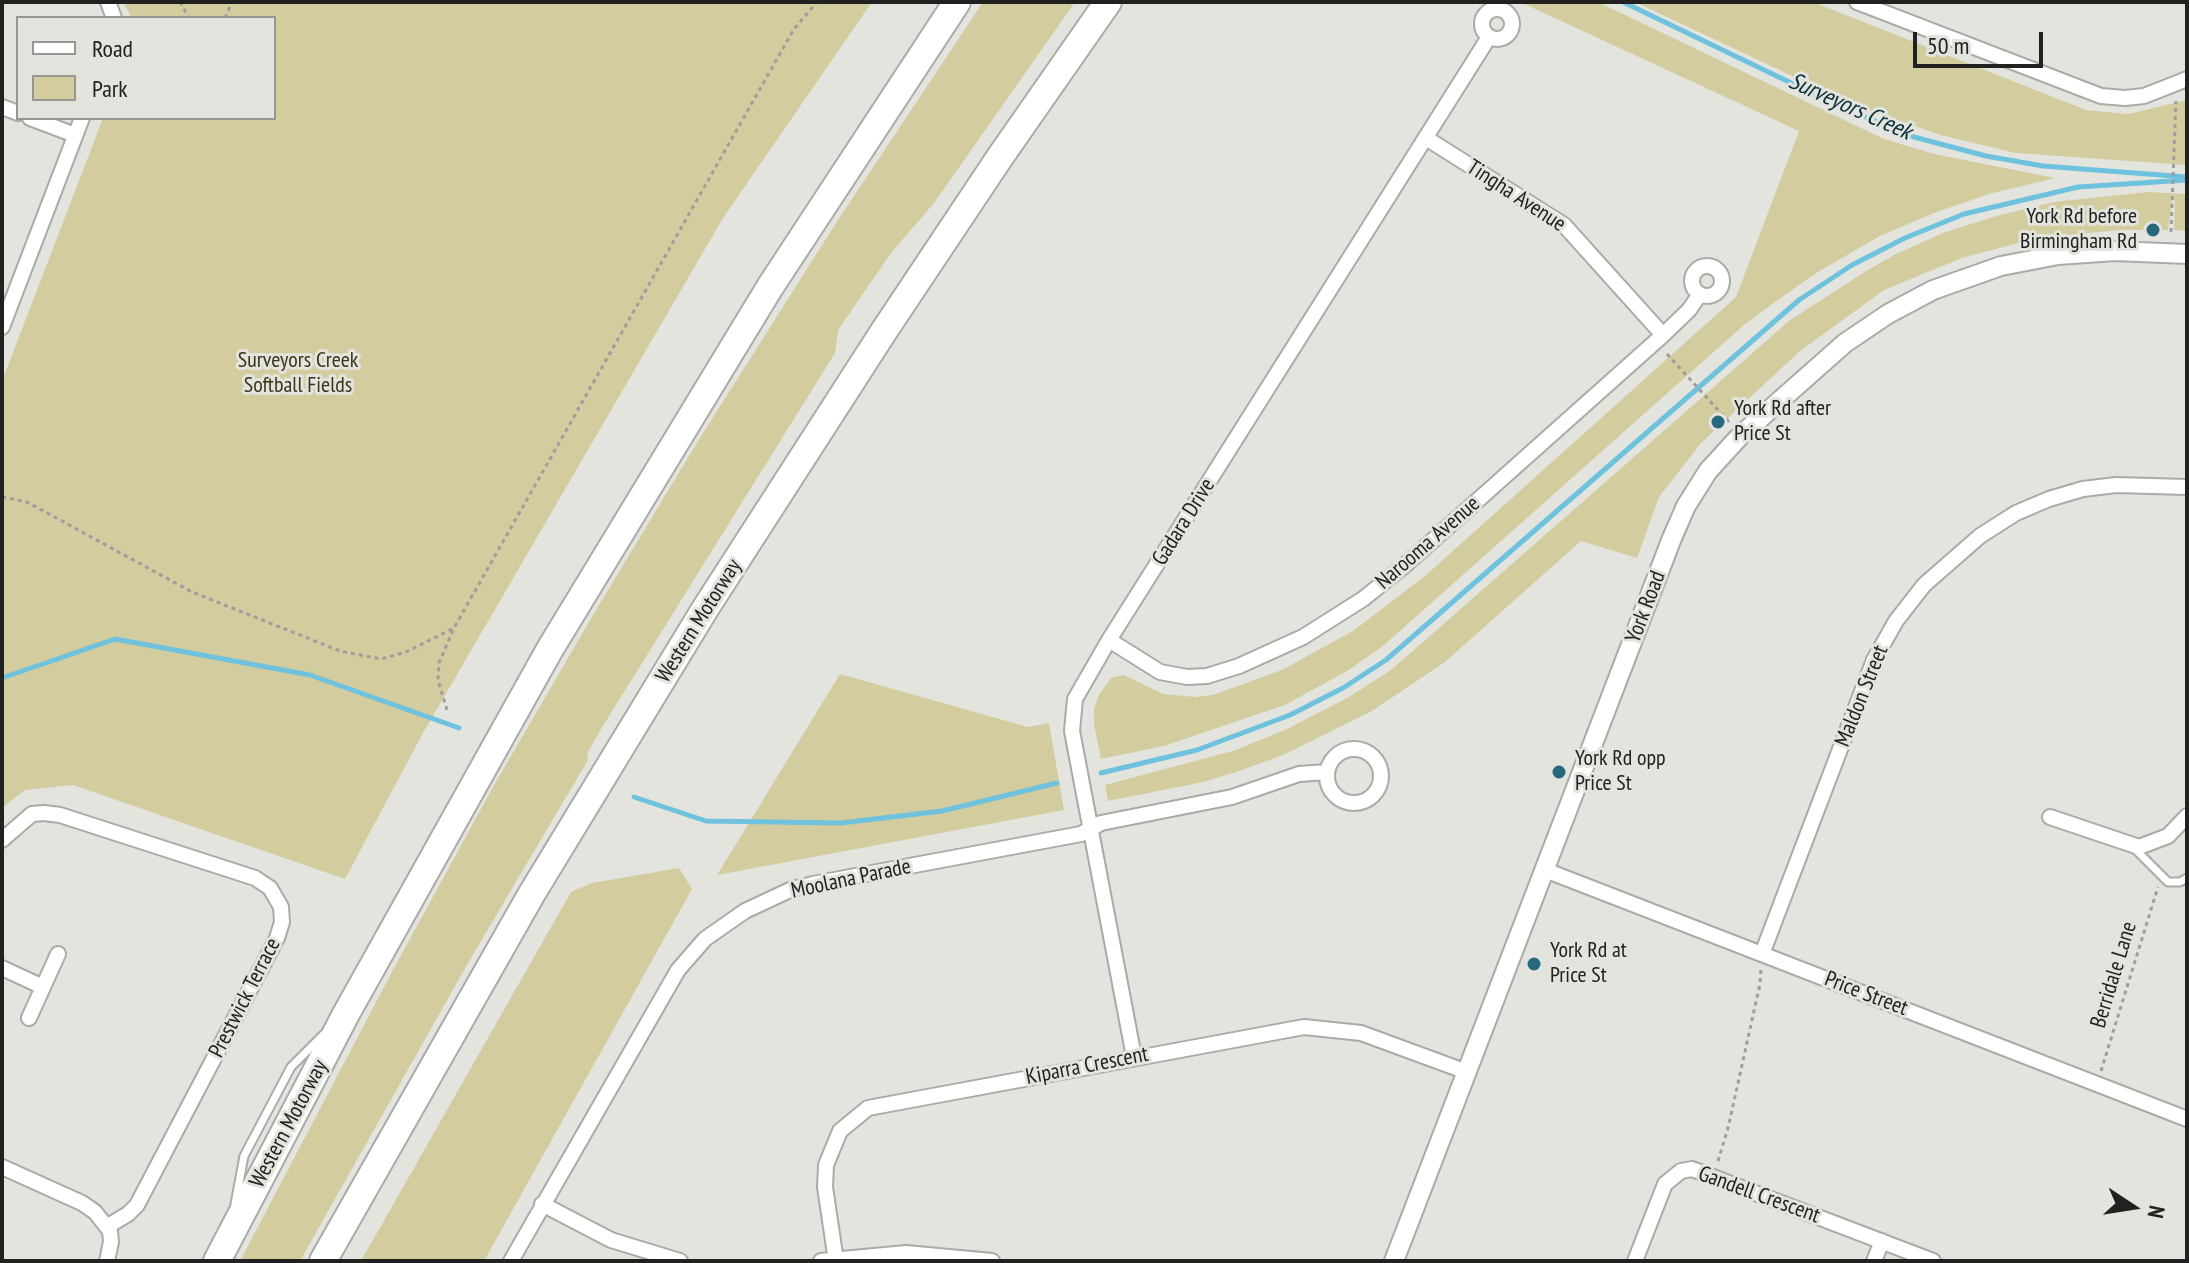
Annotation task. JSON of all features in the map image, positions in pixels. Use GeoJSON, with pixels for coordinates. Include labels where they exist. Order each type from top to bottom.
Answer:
{"type":"FeatureCollection","features":[{"type":"Feature","properties":{"kind":"highway","name":"Western Motorway"},"geometry":{"type":"LineString","coordinates":[[217,1261],[346,1014],[542,662],[770,287],[957,2]]}},
{"type":"Feature","properties":{"kind":"highway","name":"Western Motorway"},"geometry":{"type":"LineString","coordinates":[[323,1261],[516,921],[705,609],[884,331],[1108,2]]}},
{"type":"Feature","properties":{"kind":"street"},"geometry":{"type":"LineString","coordinates":[[1857,2],[2101,96],[2135,97],[2180,82]]}},
{"type":"Feature","properties":{"kind":"street","name":"Gadara Drive"},"geometry":{"type":"LineString","coordinates":[[1134,1057],[1072,716],[1078,691],[1489,37]]}},
{"type":"Feature","properties":{"kind":"street"},"geometry":{"type":"LineString","coordinates":[[35,120],[75,135]]}},
{"type":"Feature","properties":{"kind":"street"},"geometry":{"type":"LineString","coordinates":[[2,327],[81,120]]}},
{"type":"Feature","properties":{"kind":"street","name":"Tingha Avenue"},"geometry":{"type":"LineString","coordinates":[[1426,138],[1564,225],[1663,335]]}},
{"type":"Feature","properties":{"kind":"street","name":"York Road"},"geometry":{"type":"LineString","coordinates":[[1394,1261],[1680,519],[1708,471],[1740,436],[1829,356],[1899,308],[1954,282],[2001,266],[2067,254],[2131,251],[2187,254]]}},
{"type":"Feature","properties":{"kind":"street","name":"Narooma Avenue"},"geometry":{"type":"LineString","coordinates":[[1109,640],[1160,672],[1187,677],[1207,676],[1239,666],[1303,637],[1363,599],[1404,566],[1663,335],[1689,310],[1700,294]]}},
{"type":"Feature","properties":{"kind":"street","name":"Maldon Street"},"geometry":{"type":"LineString","coordinates":[[1762,954],[1874,660],[1896,621],[1924,585],[1980,536],[2016,513],[2049,499],[2083,489],[2116,485],[2187,487]]}},
{"type":"Feature","properties":{"kind":"street","name":"Moolana Parade"},"geometry":{"type":"LineString","coordinates":[[511,1261],[678,970],[691,953],[745,911],[792,889],[1081,834],[1101,823],[1232,797],[1299,774],[1327,772]]}},
{"type":"Feature","properties":{"kind":"street","name":"Prestwick Terrace"},"geometry":{"type":"LineString","coordinates":[[2,840],[32,814],[60,815],[255,878],[270,888],[281,907],[282,922],[277,938],[137,1205],[108,1226]]}},
{"type":"Feature","properties":{"kind":"street"},"geometry":{"type":"LineString","coordinates":[[2050,817],[2131,847],[2161,840],[2176,830],[2187,816]]}},
{"type":"Feature","properties":{"kind":"street","name":"Price Street"},"geometry":{"type":"LineString","coordinates":[[1545,870],[2187,1119]]}},
{"type":"Feature","properties":{"kind":"street"},"geometry":{"type":"LineString","coordinates":[[29,1018],[58,954]]}},
{"type":"Feature","properties":{"kind":"street"},"geometry":{"type":"LineString","coordinates":[[2,968],[43,987]]}},
{"type":"Feature","properties":{"kind":"street","name":"Kiparra Crescent"},"geometry":{"type":"LineString","coordinates":[[831,1260],[826,1165],[840,1131],[858,1114],[882,1103],[1304,1027],[1323,1027],[1381,1039],[1467,1072]]}},
{"type":"Feature","properties":{"kind":"street"},"geometry":{"type":"LineString","coordinates":[[2,1167],[82,1203],[108,1226],[111,1242],[107,1261]]}},
{"type":"Feature","properties":{"kind":"street","name":"Gandell Crescent"},"geometry":{"type":"LineString","coordinates":[[1635,1261],[1662,1190],[1670,1179],[1687,1169],[1714,1176],[1933,1261]]}},
{"type":"Feature","properties":{"kind":"street"},"geometry":{"type":"LineString","coordinates":[[542,1204],[611,1240],[680,1261]]}},
{"type":"Feature","properties":{"kind":"street"},"geometry":{"type":"LineString","coordinates":[[1874,1261],[1882,1241]]}},
{"type":"Feature","properties":{"kind":"street"},"geometry":{"type":"LineString","coordinates":[[831,1260],[906,1253],[992,1261]]}},
{"type":"Feature","properties":{"kind":"lane"},"geometry":{"type":"LineString","coordinates":[[2131,847],[2161,876],[2174,883],[2187,878]]}},
{"type":"Feature","properties":{"kind":"path"},"geometry":{"type":"LineString","coordinates":[[180,2],[188,16]]}},
{"type":"Feature","properties":{"kind":"path"},"geometry":{"type":"LineString","coordinates":[[183,8],[186,2]]}},
{"type":"Feature","properties":{"kind":"path"},"geometry":{"type":"LineString","coordinates":[[447,710],[438,680],[439,663],[454,628],[794,29],[817,2]]}},
{"type":"Feature","properties":{"kind":"path"},"geometry":{"type":"LineString","coordinates":[[2171,232],[2180,82]]}},
{"type":"Feature","properties":{"kind":"path"},"geometry":{"type":"LineString","coordinates":[[1663,335],[1666,353],[1740,436]]}},
{"type":"Feature","properties":{"kind":"path"},"geometry":{"type":"LineString","coordinates":[[2,497],[27,502],[192,592],[340,651],[381,659],[406,652],[454,628]]}},
{"type":"Feature","properties":{"kind":"path","name":"Berridale Lane"},"geometry":{"type":"LineString","coordinates":[[2098,1084],[2161,876]]}},
{"type":"Feature","properties":{"kind":"path"},"geometry":{"type":"LineString","coordinates":[[1714,1176],[1728,1128],[1760,984],[1762,954]]}},
{"type":"Feature","properties":{"kind":"green space","name":"Surveyors Creek Softball Fields"},"geometry":{"type":"Polygon","coordinates":[[[123,2],[872,2],[723,218],[423,733],[345,879],[73,785],[25,790],[2,808],[2,381],[102,120],[276,120],[276,16],[131,16],[123,2]]]}},
{"type":"Feature","properties":{"kind":"green space"},"geometry":{"type":"Polygon","coordinates":[[[983,2],[1075,2],[934,203],[891,253],[838,330],[835,353],[601,729],[587,754],[588,760],[468,963],[300,1261],[240,1261],[394,968],[493,787],[593,615],[698,441],[838,220],[983,2]]]}},
{"type":"Feature","properties":{"kind":"green space"},"geometry":{"type":"Polygon","coordinates":[[[1520,2],[1598,2],[1884,139],[1934,154],[2055,178],[1989,194],[1880,236],[1779,299],[1744,325],[1383,646],[1347,671],[1285,705],[1164,746],[1101,759],[1094,709],[1111,678],[1124,675],[1163,694],[1213,695],[1282,670],[1353,631],[1425,576],[1736,297],[1799,131],[1520,2]]]}},
{"type":"Feature","properties":{"kind":"green space"},"geometry":{"type":"Polygon","coordinates":[[[1635,2],[1813,2],[2086,110],[2128,114],[2187,100],[2187,165],[2016,153],[1940,135],[1852,104],[1635,2]]]}},
{"type":"Feature","properties":{"kind":"green space"},"geometry":{"type":"Polygon","coordinates":[[[2147,192],[2187,194],[2187,231],[2174,230],[2175,201],[2172,200],[2168,230],[2119,230],[2033,239],[1962,258],[1884,290],[1800,351],[1701,443],[1659,497],[1637,558],[1581,541],[1445,662],[1372,711],[1283,755],[1236,772],[1203,782],[1108,801],[1105,785],[1236,750],[1287,729],[1349,697],[1391,670],[1789,321],[1863,273],[1943,233],[1996,216],[2054,202],[2147,192]]]}},
{"type":"Feature","properties":{"kind":"green space"},"geometry":{"type":"Polygon","coordinates":[[[840,674],[1028,727],[1049,723],[1064,810],[717,875],[840,674]]]}},
{"type":"Feature","properties":{"kind":"green space"},"geometry":{"type":"Polygon","coordinates":[[[679,868],[692,889],[484,1261],[361,1261],[571,892],[592,883],[679,868]]]}},
{"type":"Feature","properties":{"kind":"waterway","name":"Surveyors Creek"},"geometry":{"type":"LineString","coordinates":[[1623,2],[1841,107],[1914,137],[1986,156],[2043,166],[2187,177]]}},
{"type":"Feature","properties":{"kind":"waterway"},"geometry":{"type":"LineString","coordinates":[[1101,773],[1197,750],[1290,715],[1343,688],[1386,660],[1799,300],[1852,265],[1905,238],[1964,214],[2078,187],[2187,180]]}},
{"type":"Feature","properties":{"kind":"waterway"},"geometry":{"type":"LineString","coordinates":[[2,678],[115,639],[310,675],[459,728]]}},
{"type":"Feature","properties":{"kind":"waterway"},"geometry":{"type":"LineString","coordinates":[[634,797],[706,821],[841,823],[942,811],[1057,783]]}},
{"type":"Feature","properties":{"kind":"place","name":"York Rd before Birmingham Rd"},"geometry":{"type":"Point","coordinates":[2153,230]}},
{"type":"Feature","properties":{"kind":"place","name":"York Rd after Price St"},"geometry":{"type":"Point","coordinates":[1718,422]}},
{"type":"Feature","properties":{"kind":"place","name":"York Rd opp Price St"},"geometry":{"type":"Point","coordinates":[1559,772]}},
{"type":"Feature","properties":{"kind":"place","name":"York Rd at Price St"},"geometry":{"type":"Point","coordinates":[1534,964]}}]}
